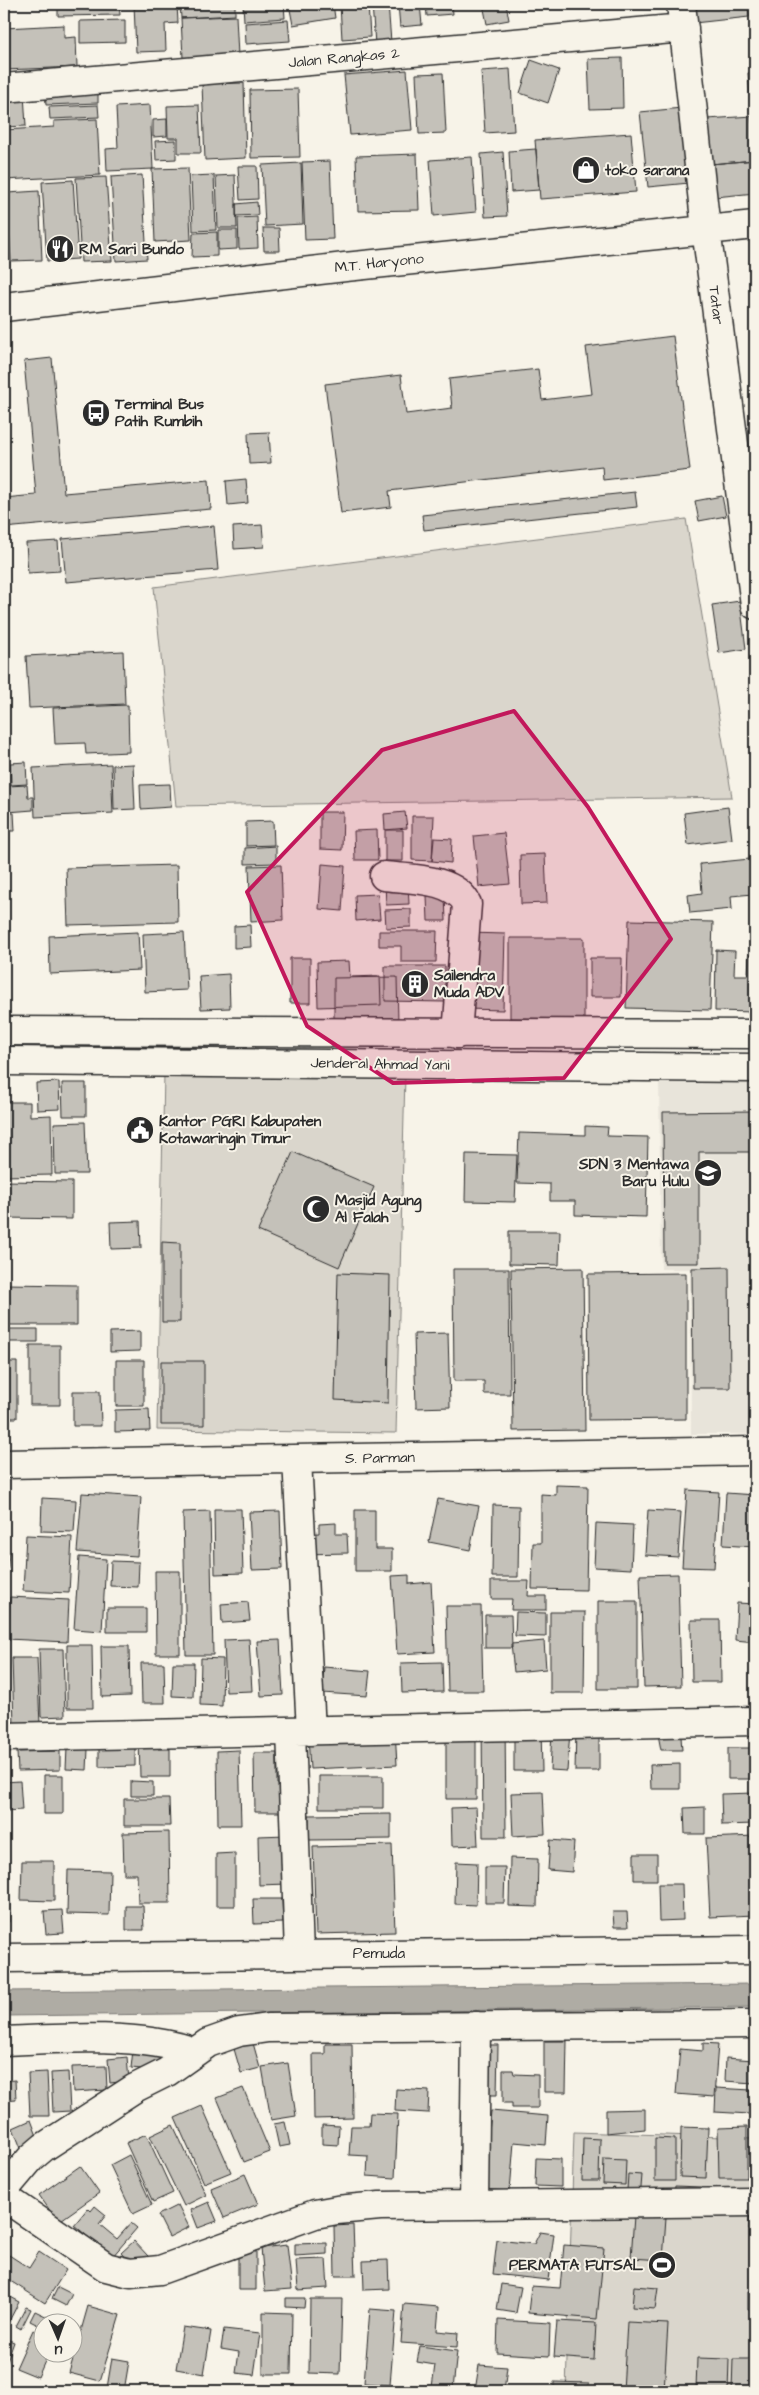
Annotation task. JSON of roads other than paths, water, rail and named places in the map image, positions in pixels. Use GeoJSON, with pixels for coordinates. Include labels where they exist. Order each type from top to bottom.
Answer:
{"type":"FeatureCollection","features":[{"type":"Feature","properties":{"kind":"main road","name":"Jalan Rangkas 2"},"geometry":{"type":"LineString","coordinates":[[4,88],[682,16]]}},
{"type":"Feature","properties":{"kind":"main road","name":"Tatar"},"geometry":{"type":"LineString","coordinates":[[682,16],[706,229],[755,605]]}},
{"type":"Feature","properties":{"kind":"main road","name":"M.T. Haryono"},"geometry":{"type":"LineString","coordinates":[[4,307],[345,267],[755,225]]}},
{"type":"Feature","properties":{"kind":"main road"},"geometry":{"type":"LineString","coordinates":[[384,876],[426,880],[446,887],[463,896],[467,904],[456,1034]]}},
{"type":"Feature","properties":{"kind":"main road","name":"Jenderal Ahmad Yani"},"geometry":{"type":"LineString","coordinates":[[4,1031],[755,1034]]}},
{"type":"Feature","properties":{"kind":"main road","name":"Jenderal Ahmad Yani"},"geometry":{"type":"LineString","coordinates":[[4,1061],[755,1068]]}},
{"type":"Feature","properties":{"kind":"main road","name":"S. Parman"},"geometry":{"type":"LineString","coordinates":[[4,1464],[755,1451]]}},
{"type":"Feature","properties":{"kind":"main road"},"geometry":{"type":"LineString","coordinates":[[297,1459],[301,1731],[299,1954]]}},
{"type":"Feature","properties":{"kind":"main road"},"geometry":{"type":"LineString","coordinates":[[4,1737],[755,1721]]}},
{"type":"Feature","properties":{"kind":"main road","name":"Pemuda"},"geometry":{"type":"LineString","coordinates":[[4,1958],[755,1950]]}},
{"type":"Feature","properties":{"kind":"main road"},"geometry":{"type":"LineString","coordinates":[[4,2190],[31,2158],[44,2147],[208,2043],[239,2032],[268,2028],[755,2024]]}},
{"type":"Feature","properties":{"kind":"main road"},"geometry":{"type":"LineString","coordinates":[[474,2205],[476,2026]]}},
{"type":"Feature","properties":{"kind":"main road"},"geometry":{"type":"LineString","coordinates":[[4,2041],[106,2040],[163,2043],[195,2052]]}},
{"type":"Feature","properties":{"kind":"main road"},"geometry":{"type":"LineString","coordinates":[[4,2197],[106,2267],[130,2273],[160,2270],[296,2219],[330,2211],[380,2206],[755,2202]]}},
{"type":"Feature","properties":{"kind":"place","name":"toko sarana"},"geometry":{"type":"Point","coordinates":[586,170]}},
{"type":"Feature","properties":{"kind":"place","name":"RM Sari Bundo"},"geometry":{"type":"Point","coordinates":[60,249]}},
{"type":"Feature","properties":{"kind":"place","name":"Terminal Bus Patih Rumbih"},"geometry":{"type":"Point","coordinates":[96,413]}},
{"type":"Feature","properties":{"kind":"place","name":"Sailendra Muda ADV"},"geometry":{"type":"Point","coordinates":[415,984]}},
{"type":"Feature","properties":{"kind":"place","name":"Kantor PGRI Kabupaten Kotawaringin Timur"},"geometry":{"type":"Point","coordinates":[140,1130]}},
{"type":"Feature","properties":{"kind":"place","name":"SDN 3 Mentawa Baru Hulu"},"geometry":{"type":"Point","coordinates":[708,1173]}},
{"type":"Feature","properties":{"kind":"place","name":"Masjid Agung Al Falah"},"geometry":{"type":"Point","coordinates":[316,1209]}},
{"type":"Feature","properties":{"kind":"place","name":"PERMATA FUTSAL"},"geometry":{"type":"Point","coordinates":[662,2265]}}]}
